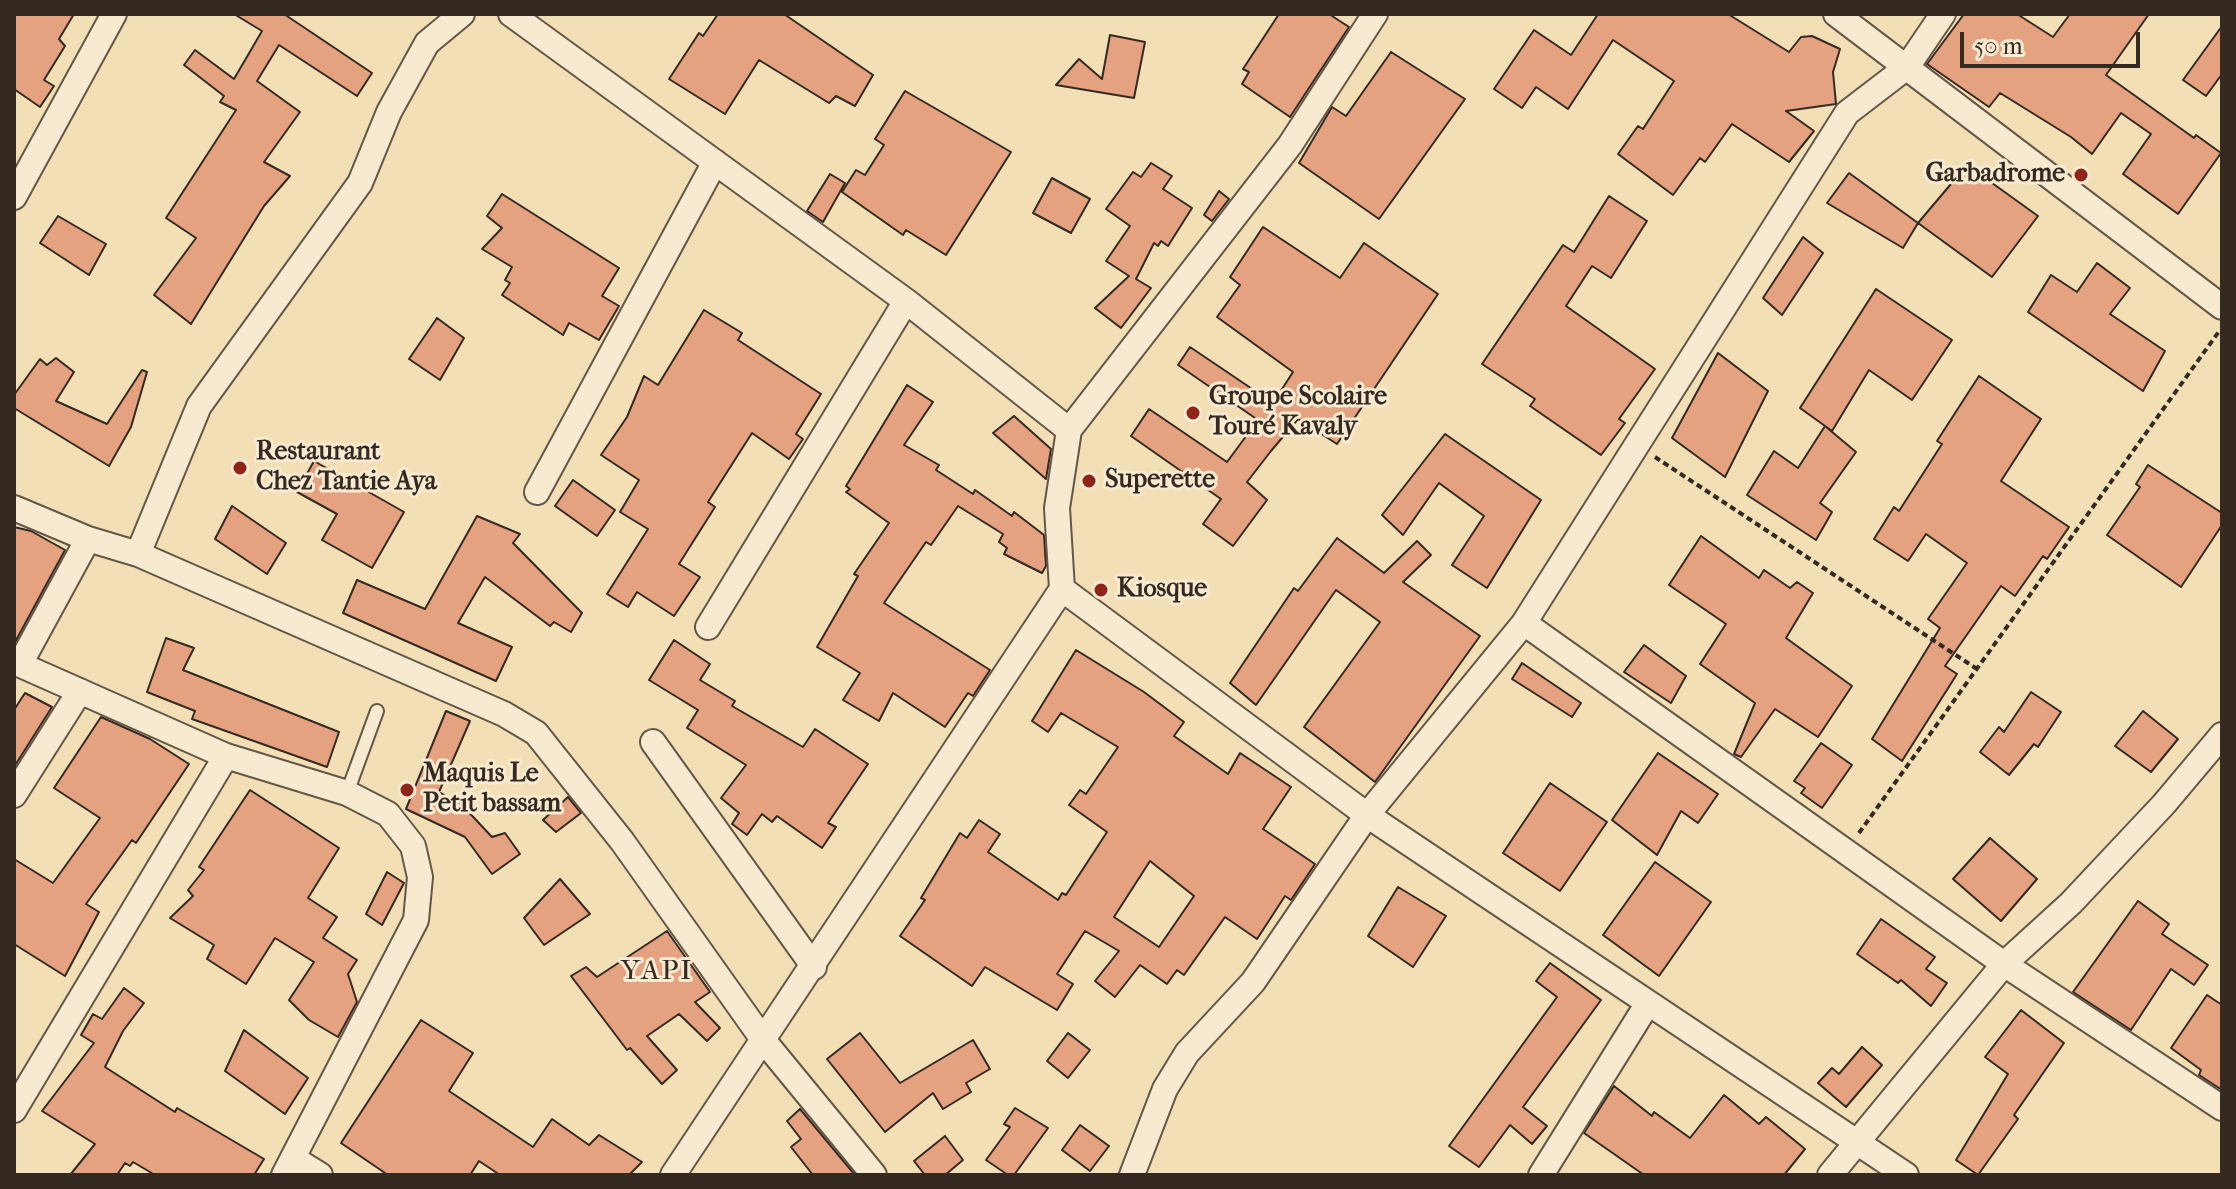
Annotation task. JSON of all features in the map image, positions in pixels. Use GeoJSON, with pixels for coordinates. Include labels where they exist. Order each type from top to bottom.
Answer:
{"type":"FeatureCollection","features":[{"type":"Feature","properties":{"kind":"street"},"geometry":{"type":"LineString","coordinates":[[14,197],[114,14]]}},
{"type":"Feature","properties":{"kind":"street"},"geometry":{"type":"LineString","coordinates":[[138,554],[199,406],[360,183],[389,112],[427,43],[462,14]]}},
{"type":"Feature","properties":{"kind":"street"},"geometry":{"type":"LineString","coordinates":[[511,14],[906,301],[1069,430]]}},
{"type":"Feature","properties":{"kind":"street"},"geometry":{"type":"LineString","coordinates":[[1836,14],[2222,307]]}},
{"type":"Feature","properties":{"kind":"street"},"geometry":{"type":"LineString","coordinates":[[1132,1175],[1165,1089],[1187,1053],[1253,982],[1367,815],[1524,623],[1847,113],[1907,67],[1943,14]]}},
{"type":"Feature","properties":{"kind":"street"},"geometry":{"type":"LineString","coordinates":[[673,1175],[814,967],[1062,589],[1057,508],[1069,430],[1290,145],[1373,15]]}},
{"type":"Feature","properties":{"kind":"street"},"geometry":{"type":"LineString","coordinates":[[537,492],[715,162]]}},
{"type":"Feature","properties":{"kind":"street"},"geometry":{"type":"LineString","coordinates":[[708,627],[906,301]]}},
{"type":"Feature","properties":{"kind":"street"},"geometry":{"type":"LineString","coordinates":[[14,508],[88,539],[138,554],[504,714],[536,733],[622,841],[764,1041],[874,1175]]}},
{"type":"Feature","properties":{"kind":"street"},"geometry":{"type":"LineString","coordinates":[[88,539],[17,663],[226,756],[347,793],[388,814],[413,846],[420,877],[416,920],[289,1167],[320,1175]]}},
{"type":"Feature","properties":{"kind":"street"},"geometry":{"type":"LineString","coordinates":[[1062,589],[1367,815],[1906,1175]]}},
{"type":"Feature","properties":{"kind":"street"},"geometry":{"type":"LineString","coordinates":[[1524,623],[2004,964],[2222,1108]]}},
{"type":"Feature","properties":{"kind":"street"},"geometry":{"type":"LineString","coordinates":[[14,795],[80,691]]}},
{"type":"Feature","properties":{"kind":"street"},"geometry":{"type":"LineString","coordinates":[[1830,1175],[2004,964],[2071,903],[2164,804],[2222,735]]}},
{"type":"Feature","properties":{"kind":"street"},"geometry":{"type":"LineString","coordinates":[[653,742],[814,967]]}},
{"type":"Feature","properties":{"kind":"street"},"geometry":{"type":"LineString","coordinates":[[14,1110],[226,756]]}},
{"type":"Feature","properties":{"kind":"street"},"geometry":{"type":"LineString","coordinates":[[1541,1175],[1648,1003]]}},
{"type":"Feature","properties":{"kind":"lane"},"geometry":{"type":"LineString","coordinates":[[347,793],[377,711]]}},
{"type":"Feature","properties":{"kind":"path"},"geometry":{"type":"LineString","coordinates":[[1846,852],[2222,328]]}},
{"type":"Feature","properties":{"kind":"path"},"geometry":{"type":"LineString","coordinates":[[1636,445],[1977,669]]}},
{"type":"Feature","properties":{"kind":"building"},"geometry":{"type":"Polygon","coordinates":[[[14,14],[74,14],[59,39],[65,46],[44,80],[54,86],[40,107],[14,89],[14,14]]]}},
{"type":"Feature","properties":{"kind":"building"},"geometry":{"type":"Polygon","coordinates":[[[234,14],[284,14],[372,73],[357,96],[279,45],[257,81],[300,112],[264,162],[290,176],[264,206],[191,324],[154,295],[196,238],[166,218],[236,110],[220,102],[224,96],[184,65],[195,50],[234,79],[262,31],[234,14]]]}},
{"type":"Feature","properties":{"kind":"building"},"geometry":{"type":"Polygon","coordinates":[[[718,14],[784,14],[873,75],[855,106],[836,96],[829,103],[759,60],[725,114],[669,79],[699,33],[703,36],[718,14]]]}},
{"type":"Feature","properties":{"kind":"building"},"geometry":{"type":"Polygon","coordinates":[[[1279,14],[1329,14],[1349,27],[1290,117],[1242,84],[1249,72],[1243,69],[1279,14]]]}},
{"type":"Feature","properties":{"kind":"building"},"geometry":{"type":"Polygon","coordinates":[[[1598,14],[1728,14],[1789,52],[1801,37],[1812,36],[1840,49],[1833,72],[1836,104],[1786,111],[1814,131],[1789,162],[1732,124],[1705,162],[1700,158],[1673,195],[1618,154],[1638,126],[1643,129],[1674,81],[1613,40],[1568,109],[1536,87],[1522,108],[1494,89],[1534,30],[1571,55],[1598,14]]]}},
{"type":"Feature","properties":{"kind":"building"},"geometry":{"type":"Polygon","coordinates":[[[1964,14],[2017,14],[2053,37],[2070,14],[2149,14],[2106,75],[2194,138],[2196,135],[2221,153],[2178,214],[2123,174],[2151,134],[2121,113],[2092,154],[2071,137],[2000,93],[1989,107],[1927,64],[1964,14]]]}},
{"type":"Feature","properties":{"kind":"building"},"geometry":{"type":"Polygon","coordinates":[[[2222,26],[2222,74],[2206,96],[2183,80],[2222,26]]]}},
{"type":"Feature","properties":{"kind":"building"},"geometry":{"type":"Polygon","coordinates":[[[1110,35],[1145,42],[1134,98],[1056,85],[1079,59],[1102,79],[1110,35]]]}},
{"type":"Feature","properties":{"kind":"building"},"geometry":{"type":"Polygon","coordinates":[[[1391,52],[1465,99],[1379,219],[1299,163],[1332,107],[1346,116],[1391,52]]]}},
{"type":"Feature","properties":{"kind":"building"},"geometry":{"type":"Polygon","coordinates":[[[905,91],[1011,152],[946,255],[906,230],[903,235],[842,192],[856,170],[865,175],[884,145],[875,139],[905,91]]]}},
{"type":"Feature","properties":{"kind":"building"},"geometry":{"type":"Polygon","coordinates":[[[1151,163],[1172,176],[1163,189],[1192,208],[1168,246],[1161,241],[1158,246],[1154,243],[1136,279],[1151,288],[1121,328],[1095,308],[1129,276],[1106,261],[1130,226],[1106,209],[1133,172],[1141,177],[1151,163]]]}},
{"type":"Feature","properties":{"kind":"building"},"geometry":{"type":"Polygon","coordinates":[[[1967,165],[2038,216],[1992,277],[1918,223],[1967,165]]]}},
{"type":"Feature","properties":{"kind":"building"},"geometry":{"type":"Polygon","coordinates":[[[1849,173],[1918,223],[1903,248],[1827,203],[1849,173]]]}},
{"type":"Feature","properties":{"kind":"building"},"geometry":{"type":"Polygon","coordinates":[[[830,174],[845,183],[823,222],[807,211],[830,174]]]}},
{"type":"Feature","properties":{"kind":"building"},"geometry":{"type":"Polygon","coordinates":[[[1052,178],[1090,199],[1071,233],[1033,213],[1052,178]]]}},
{"type":"Feature","properties":{"kind":"building"},"geometry":{"type":"Polygon","coordinates":[[[1219,191],[1229,199],[1212,221],[1204,215],[1219,191]]]}},
{"type":"Feature","properties":{"kind":"building"},"geometry":{"type":"Polygon","coordinates":[[[502,194],[619,268],[602,296],[619,306],[599,340],[569,323],[563,335],[502,295],[510,283],[505,280],[512,267],[482,249],[502,228],[487,216],[502,194]]]}},
{"type":"Feature","properties":{"kind":"building"},"geometry":{"type":"Polygon","coordinates":[[[1609,196],[1647,221],[1611,278],[1592,266],[1566,306],[1655,369],[1619,419],[1625,423],[1601,455],[1530,406],[1535,399],[1482,364],[1563,245],[1574,252],[1609,196]]]}},
{"type":"Feature","properties":{"kind":"building"},"geometry":{"type":"Polygon","coordinates":[[[58,216],[106,244],[89,275],[40,243],[58,216]]]}},
{"type":"Feature","properties":{"kind":"building"},"geometry":{"type":"Polygon","coordinates":[[[1263,227],[1340,278],[1364,243],[1438,294],[1337,444],[1298,419],[1271,451],[1247,482],[1267,500],[1233,546],[1203,524],[1221,499],[1131,436],[1149,409],[1227,462],[1258,420],[1178,365],[1190,347],[1273,403],[1293,372],[1217,317],[1240,285],[1230,277],[1263,227]]]}},
{"type":"Feature","properties":{"kind":"building"},"geometry":{"type":"Polygon","coordinates":[[[1803,237],[1823,253],[1782,315],[1763,298],[1803,237]]]}},
{"type":"Feature","properties":{"kind":"building"},"geometry":{"type":"Polygon","coordinates":[[[2097,263],[2130,288],[2110,314],[2165,351],[2143,391],[2028,312],[2051,275],[2077,292],[2097,263]]]}},
{"type":"Feature","properties":{"kind":"building"},"geometry":{"type":"Polygon","coordinates":[[[1876,289],[1952,340],[1912,400],[1869,370],[1832,431],[1800,408],[1876,289]]]}},
{"type":"Feature","properties":{"kind":"building"},"geometry":{"type":"Polygon","coordinates":[[[704,310],[742,333],[738,340],[821,394],[796,434],[803,439],[789,459],[752,433],[708,502],[715,507],[679,564],[700,577],[674,616],[637,592],[628,607],[607,594],[648,529],[620,512],[639,480],[601,455],[627,417],[644,376],[658,385],[704,310]]]}},
{"type":"Feature","properties":{"kind":"building"},"geometry":{"type":"Polygon","coordinates":[[[437,318],[464,338],[440,380],[409,359],[437,318]]]}},
{"type":"Feature","properties":{"kind":"building"},"geometry":{"type":"Polygon","coordinates":[[[1718,353],[1768,391],[1725,477],[1672,438],[1718,353]]]}},
{"type":"Feature","properties":{"kind":"building"},"geometry":{"type":"Polygon","coordinates":[[[56,358],[74,372],[56,401],[107,424],[142,370],[147,372],[131,427],[109,466],[14,408],[14,395],[40,359],[47,365],[56,358]]]}},
{"type":"Feature","properties":{"kind":"building"},"geometry":{"type":"Polygon","coordinates":[[[1979,376],[2041,419],[2001,481],[2069,527],[2047,559],[2043,556],[2015,596],[2001,586],[1945,666],[1957,674],[1902,761],[1872,739],[1940,628],[1928,619],[1967,563],[1926,534],[1908,561],[1874,539],[1894,507],[1899,511],[1942,444],[1937,441],[1979,376]]]}},
{"type":"Feature","properties":{"kind":"building"},"geometry":{"type":"Polygon","coordinates":[[[907,385],[933,402],[904,445],[939,465],[936,470],[973,494],[975,490],[1012,516],[1014,512],[1044,535],[1046,566],[1042,573],[1004,554],[1007,548],[999,542],[1003,534],[958,506],[931,545],[926,542],[884,603],[990,670],[973,696],[968,693],[945,727],[893,693],[879,721],[843,700],[860,673],[817,647],[858,576],[854,574],[889,523],[846,492],[850,489],[846,486],[907,385]]]}},
{"type":"Feature","properties":{"kind":"building"},"geometry":{"type":"Polygon","coordinates":[[[1014,416],[1051,449],[1046,479],[993,433],[1014,416]]]}},
{"type":"Feature","properties":{"kind":"building"},"geometry":{"type":"Polygon","coordinates":[[[1825,426],[1856,452],[1820,503],[1832,512],[1816,540],[1747,495],[1774,451],[1798,468],[1825,426]]]}},
{"type":"Feature","properties":{"kind":"building"},"geometry":{"type":"Polygon","coordinates":[[[1445,434],[1541,500],[1487,588],[1452,565],[1484,516],[1439,483],[1403,535],[1382,515],[1445,434]]]}},
{"type":"Feature","properties":{"kind":"building"},"geometry":{"type":"Polygon","coordinates":[[[314,461],[404,512],[372,568],[322,540],[337,514],[297,492],[314,461]]]}},
{"type":"Feature","properties":{"kind":"building"},"geometry":{"type":"Polygon","coordinates":[[[2148,465],[2222,513],[2222,525],[2181,587],[2107,535],[2140,487],[2136,484],[2148,465]]]}},
{"type":"Feature","properties":{"kind":"building"},"geometry":{"type":"Polygon","coordinates":[[[573,480],[615,510],[597,536],[555,506],[573,480]]]}},
{"type":"Feature","properties":{"kind":"building"},"geometry":{"type":"Polygon","coordinates":[[[232,506],[286,543],[267,574],[215,539],[232,506]]]}},
{"type":"Feature","properties":{"kind":"building"},"geometry":{"type":"Polygon","coordinates":[[[477,516],[520,534],[513,543],[582,613],[571,632],[554,622],[550,626],[485,577],[458,623],[512,647],[496,681],[343,613],[357,580],[425,609],[477,516]]]}},
{"type":"Feature","properties":{"kind":"building"},"geometry":{"type":"Polygon","coordinates":[[[14,527],[31,531],[65,550],[14,644],[14,527]]]}},
{"type":"Feature","properties":{"kind":"building"},"geometry":{"type":"Polygon","coordinates":[[[1701,536],[1759,578],[1764,570],[1790,588],[1797,582],[1813,593],[1786,638],[1852,686],[1818,737],[1775,709],[1741,757],[1734,754],[1755,703],[1700,664],[1726,624],[1669,585],[1701,536]]]}},
{"type":"Feature","properties":{"kind":"building"},"geometry":{"type":"Polygon","coordinates":[[[1337,538],[1384,573],[1417,541],[1431,555],[1403,582],[1480,636],[1375,782],[1304,727],[1380,622],[1336,590],[1256,705],[1230,683],[1294,588],[1298,591],[1337,538]]]}},
{"type":"Feature","properties":{"kind":"building"},"geometry":{"type":"Polygon","coordinates":[[[166,638],[194,648],[183,670],[339,732],[327,767],[192,719],[195,711],[147,692],[166,638]]]}},
{"type":"Feature","properties":{"kind":"building"},"geometry":{"type":"Polygon","coordinates":[[[674,640],[710,664],[700,680],[735,701],[732,706],[803,747],[815,729],[868,764],[828,823],[836,827],[822,848],[777,816],[772,822],[762,814],[747,835],[732,824],[739,813],[721,798],[746,765],[687,728],[698,710],[649,680],[674,640]]]}},
{"type":"Feature","properties":{"kind":"building"},"geometry":{"type":"Polygon","coordinates":[[[1644,645],[1686,676],[1671,703],[1624,672],[1644,645]]]}},
{"type":"Feature","properties":{"kind":"building"},"geometry":{"type":"Polygon","coordinates":[[[1076,650],[1144,692],[1184,722],[1174,736],[1228,774],[1240,753],[1291,787],[1263,829],[1315,864],[1291,900],[1285,896],[1257,939],[1225,917],[1184,975],[1177,970],[1167,984],[1140,965],[1115,997],[1095,981],[1119,951],[1085,931],[1057,974],[1073,984],[1057,1010],[985,967],[972,986],[900,936],[925,900],[921,898],[960,833],[967,838],[979,820],[1000,834],[988,852],[1058,900],[1062,893],[1066,895],[1107,832],[1069,805],[1080,790],[1086,794],[1118,747],[1061,713],[1048,732],[1032,721],[1076,650]],[[1150,861],[1114,917],[1159,947],[1194,896],[1150,861]]]}},
{"type":"Feature","properties":{"kind":"building"},"geometry":{"type":"Polygon","coordinates":[[[1522,663],[1581,703],[1572,717],[1512,679],[1522,663]]]}},
{"type":"Feature","properties":{"kind":"building"},"geometry":{"type":"Polygon","coordinates":[[[2031,692],[2061,712],[2038,747],[2034,744],[2009,775],[1980,752],[1999,727],[2004,732],[2031,692]]]}},
{"type":"Feature","properties":{"kind":"building"},"geometry":{"type":"Polygon","coordinates":[[[25,693],[52,707],[14,767],[14,710],[25,693]]]}},
{"type":"Feature","properties":{"kind":"building"},"geometry":{"type":"Polygon","coordinates":[[[446,711],[470,721],[439,792],[462,805],[492,837],[505,833],[520,854],[492,874],[465,837],[406,809],[446,711]]]}},
{"type":"Feature","properties":{"kind":"building"},"geometry":{"type":"Polygon","coordinates":[[[2143,711],[2178,739],[2151,772],[2115,746],[2143,711]]]}},
{"type":"Feature","properties":{"kind":"building"},"geometry":{"type":"Polygon","coordinates":[[[101,717],[150,739],[189,764],[136,843],[132,840],[86,904],[99,912],[65,976],[14,944],[14,859],[53,883],[100,818],[54,788],[101,717]]]}},
{"type":"Feature","properties":{"kind":"building"},"geometry":{"type":"Polygon","coordinates":[[[1821,743],[1852,765],[1822,808],[1801,793],[1805,788],[1794,781],[1821,743]]]}},
{"type":"Feature","properties":{"kind":"building"},"geometry":{"type":"Polygon","coordinates":[[[1658,753],[1718,794],[1698,823],[1681,811],[1657,855],[1612,820],[1658,753]]]}},
{"type":"Feature","properties":{"kind":"building"},"geometry":{"type":"Polygon","coordinates":[[[1550,783],[1607,822],[1560,891],[1503,853],[1550,783]]]}},
{"type":"Feature","properties":{"kind":"building"},"geometry":{"type":"Polygon","coordinates":[[[250,790],[339,848],[308,898],[337,917],[323,938],[357,960],[348,974],[357,1002],[338,1037],[309,1020],[289,1000],[314,962],[275,938],[246,984],[207,959],[214,945],[170,918],[193,896],[188,890],[204,870],[199,867],[250,790]]]}},
{"type":"Feature","properties":{"kind":"building"},"geometry":{"type":"Polygon","coordinates":[[[568,797],[581,813],[556,832],[543,820],[568,797]]]}},
{"type":"Feature","properties":{"kind":"building"},"geometry":{"type":"Polygon","coordinates":[[[1990,838],[2037,879],[2001,921],[1953,879],[1990,838]]]}},
{"type":"Feature","properties":{"kind":"building"},"geometry":{"type":"Polygon","coordinates":[[[1655,862],[1711,902],[1659,976],[1603,935],[1655,862]]]}},
{"type":"Feature","properties":{"kind":"building"},"geometry":{"type":"Polygon","coordinates":[[[387,872],[404,883],[382,925],[366,914],[387,872]]]}},
{"type":"Feature","properties":{"kind":"building"},"geometry":{"type":"Polygon","coordinates":[[[560,879],[590,914],[544,945],[524,918],[560,879]]]}},
{"type":"Feature","properties":{"kind":"building"},"geometry":{"type":"Polygon","coordinates":[[[1398,887],[1446,916],[1413,967],[1368,936],[1398,887]]]}},
{"type":"Feature","properties":{"kind":"building"},"geometry":{"type":"Polygon","coordinates":[[[2138,901],[2169,924],[2162,934],[2208,965],[2194,985],[2171,969],[2131,1030],[2073,992],[2138,901]]]}},
{"type":"Feature","properties":{"kind":"building"},"geometry":{"type":"Polygon","coordinates":[[[1881,919],[1935,957],[1926,969],[1947,983],[1931,1006],[1901,980],[1898,983],[1857,954],[1881,919]]]}},
{"type":"Feature","properties":{"kind":"building"},"geometry":{"type":"Polygon","coordinates":[[[667,931],[710,992],[695,1002],[720,1028],[707,1041],[679,1014],[647,1036],[677,1070],[662,1084],[630,1048],[627,1050],[571,976],[586,967],[597,977],[667,931]]]}},
{"type":"Feature","properties":{"kind":"building"},"geometry":{"type":"Polygon","coordinates":[[[1550,963],[1601,1000],[1523,1107],[1547,1126],[1532,1144],[1510,1125],[1479,1167],[1449,1146],[1557,997],[1536,981],[1550,963]]]}},
{"type":"Feature","properties":{"kind":"building"},"geometry":{"type":"Polygon","coordinates":[[[124,988],[144,1003],[123,1031],[105,1067],[175,1112],[177,1108],[264,1159],[254,1175],[155,1175],[133,1162],[130,1166],[125,1163],[117,1175],[70,1175],[95,1144],[42,1111],[94,1043],[81,1035],[93,1014],[102,1019],[124,988]]]}},
{"type":"Feature","properties":{"kind":"building"},"geometry":{"type":"Polygon","coordinates":[[[2207,995],[2222,1005],[2222,1090],[2199,1075],[2201,1070],[2171,1048],[2207,995]]]}},
{"type":"Feature","properties":{"kind":"building"},"geometry":{"type":"Polygon","coordinates":[[[2021,1010],[2064,1043],[2014,1115],[2018,1119],[1978,1175],[1956,1160],[2008,1074],[1985,1057],[2021,1010]]]}},
{"type":"Feature","properties":{"kind":"building"},"geometry":{"type":"Polygon","coordinates":[[[421,1020],[473,1053],[449,1091],[533,1147],[552,1119],[589,1145],[599,1135],[642,1162],[629,1175],[500,1175],[479,1161],[470,1175],[388,1175],[341,1143],[421,1020]]]}},
{"type":"Feature","properties":{"kind":"building"},"geometry":{"type":"Polygon","coordinates":[[[244,1030],[308,1078],[285,1114],[225,1071],[244,1030]]]}},
{"type":"Feature","properties":{"kind":"building"},"geometry":{"type":"Polygon","coordinates":[[[860,1033],[900,1083],[973,1040],[990,1069],[966,1083],[971,1092],[943,1109],[933,1093],[885,1132],[827,1059],[860,1033]]]}},
{"type":"Feature","properties":{"kind":"building"},"geometry":{"type":"Polygon","coordinates":[[[1068,1033],[1090,1050],[1068,1078],[1047,1061],[1068,1033]]]}},
{"type":"Feature","properties":{"kind":"building"},"geometry":{"type":"Polygon","coordinates":[[[1862,1047],[1882,1065],[1846,1107],[1818,1083],[1832,1068],[1839,1074],[1862,1047]]]}},
{"type":"Feature","properties":{"kind":"building"},"geometry":{"type":"Polygon","coordinates":[[[1614,1086],[1652,1116],[1654,1112],[1690,1138],[1724,1095],[1759,1124],[1766,1117],[1805,1149],[1784,1175],[1644,1175],[1584,1133],[1614,1086]]]}},
{"type":"Feature","properties":{"kind":"building"},"geometry":{"type":"Polygon","coordinates":[[[1015,1108],[1048,1128],[1014,1175],[1008,1175],[986,1160],[1010,1127],[1004,1124],[1015,1108]]]}},
{"type":"Feature","properties":{"kind":"building"},"geometry":{"type":"Polygon","coordinates":[[[800,1109],[855,1175],[813,1175],[791,1147],[801,1139],[787,1121],[800,1109]]]}},
{"type":"Feature","properties":{"kind":"building"},"geometry":{"type":"Polygon","coordinates":[[[1080,1125],[1109,1146],[1090,1171],[1062,1150],[1080,1125]]]}},
{"type":"Feature","properties":{"kind":"building"},"geometry":{"type":"Polygon","coordinates":[[[945,1136],[963,1160],[945,1175],[925,1175],[914,1161],[945,1136]]]}},
{"type":"Feature","properties":{"kind":"place","name":"Garbadrome"},"geometry":{"type":"Point","coordinates":[2081,175]}},
{"type":"Feature","properties":{"kind":"place","name":"Groupe Scolaire Touré Kavaly"},"geometry":{"type":"Point","coordinates":[1193,413]}},
{"type":"Feature","properties":{"kind":"place","name":"Restaurant Chez Tantie Aya"},"geometry":{"type":"Point","coordinates":[240,468]}},
{"type":"Feature","properties":{"kind":"place","name":"Superette"},"geometry":{"type":"Point","coordinates":[1089,481]}},
{"type":"Feature","properties":{"kind":"place","name":"Kiosque"},"geometry":{"type":"Point","coordinates":[1101,590]}},
{"type":"Feature","properties":{"kind":"place","name":"Maquis Le Petit bassam"},"geometry":{"type":"Point","coordinates":[407,790]}},
{"type":"Feature","properties":{"kind":"district","name":"YAPI"},"geometry":{"type":"Point","coordinates":[657,972]}}]}
